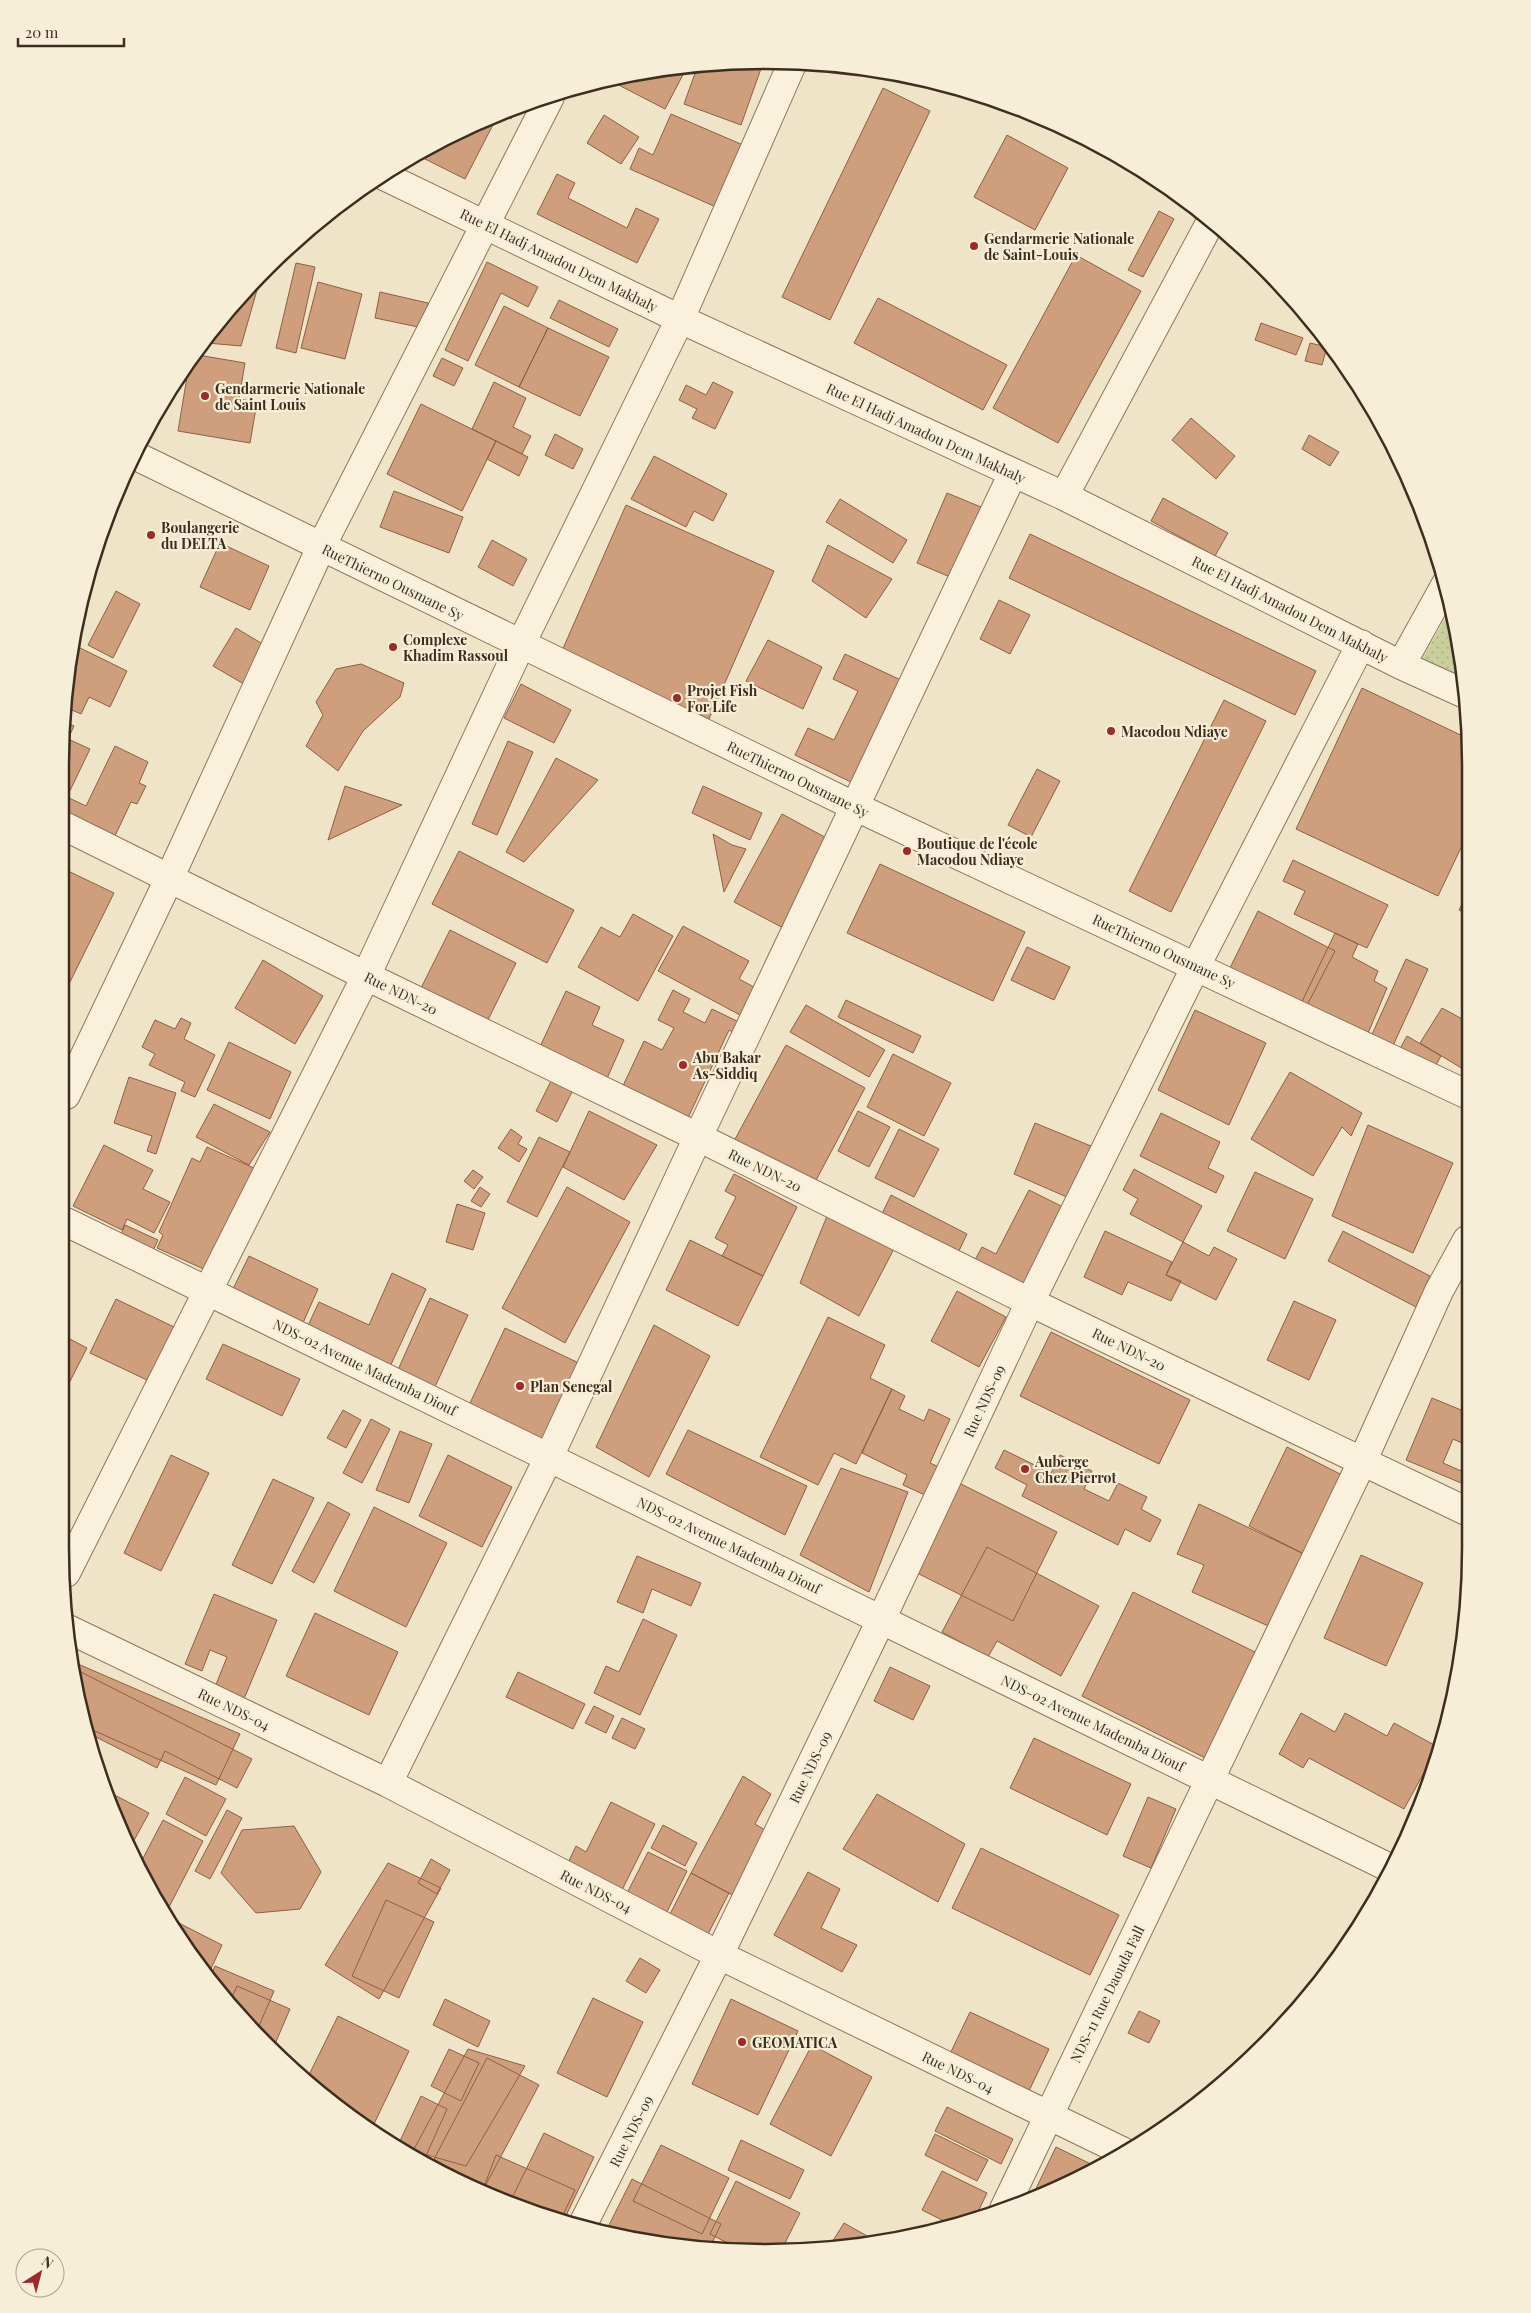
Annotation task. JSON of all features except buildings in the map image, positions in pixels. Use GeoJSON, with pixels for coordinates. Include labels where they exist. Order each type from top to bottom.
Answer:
{"type":"FeatureCollection","features":[{"type":"Feature","properties":{"kind":"street"},"geometry":{"type":"LineString","coordinates":[[69,1566],[366,976],[520,644],[680,319],[790,70]]}},
{"type":"Feature","properties":{"kind":"street"},"geometry":{"type":"LineString","coordinates":[[69,1089],[169,879],[321,547],[546,105]]}},
{"type":"Feature","properties":{"kind":"street","name":"Rue El Hadj Amadou Dem Makhaly"},"geometry":{"type":"LineString","coordinates":[[390,179],[486,223],[680,319],[1064,496],[1361,644],[1400,666],[1458,691]]}},
{"type":"Feature","properties":{"kind":"street"},"geometry":{"type":"LineString","coordinates":[[1064,496],[1208,228]]}},
{"type":"Feature","properties":{"kind":"street","name":"RueThierno Ousmane Sy"},"geometry":{"type":"LineString","coordinates":[[140,458],[856,807],[1462,1092]]}},
{"type":"Feature","properties":{"kind":"street"},"geometry":{"type":"LineString","coordinates":[[388,1784],[550,1457],[698,1137],[1013,473]]}},
{"type":"Feature","properties":{"kind":"street"},"geometry":{"type":"LineString","coordinates":[[1400,666],[1441,593]]}},
{"type":"Feature","properties":{"kind":"street","name":"Rue NDS-09"},"geometry":{"type":"LineString","coordinates":[[585,2221],[719,1955],[881,1620],[1030,1302],[1196,966],[1361,644]]}},
{"type":"Feature","properties":{"kind":"street","name":"Rue NDN-20"},"geometry":{"type":"LineString","coordinates":[[69,829],[1030,1302],[1462,1509]]}},
{"type":"Feature","properties":{"kind":"street","name":"NDS-02 Avenue Mademba Diouf"},"geometry":{"type":"LineString","coordinates":[[69,1223],[1385,1866]]}},
{"type":"Feature","properties":{"kind":"street","name":"NDS-11 Rue Daouda Fall"},"geometry":{"type":"LineString","coordinates":[[1008,2200],[1362,1462],[1439,1292],[1462,1249]]}},
{"type":"Feature","properties":{"kind":"street","name":"Rue NDS-04"},"geometry":{"type":"LineString","coordinates":[[74,1632],[388,1784],[719,1955],[1048,2117],[1117,2149]]}},
{"type":"Feature","properties":{"kind":"green space"},"geometry":{"type":"Polygon","coordinates":[[[1446,617],[1457,684],[1418,666],[1446,617]]]}},
{"type":"Feature","properties":{"kind":"place","name":"Gendarmerie Nationale de Saint-Louis"},"geometry":{"type":"Point","coordinates":[974,246]}},
{"type":"Feature","properties":{"kind":"place","name":"Gendarmerie Nationale de Saint Louis"},"geometry":{"type":"Point","coordinates":[205,396]}},
{"type":"Feature","properties":{"kind":"place","name":"Boulangerie du DELTA"},"geometry":{"type":"Point","coordinates":[151,535]}},
{"type":"Feature","properties":{"kind":"place","name":"Complexe Khadim Rassoul"},"geometry":{"type":"Point","coordinates":[393,647]}},
{"type":"Feature","properties":{"kind":"place","name":"Projet Fish For Life"},"geometry":{"type":"Point","coordinates":[677,698]}},
{"type":"Feature","properties":{"kind":"place","name":"Macodou Ndiaye"},"geometry":{"type":"Point","coordinates":[1111,731]}},
{"type":"Feature","properties":{"kind":"place","name":"Boutique de l'école Macodou Ndiaye"},"geometry":{"type":"Point","coordinates":[907,851]}},
{"type":"Feature","properties":{"kind":"place","name":"Abu Bakar As-Siddiq"},"geometry":{"type":"Point","coordinates":[683,1065]}},
{"type":"Feature","properties":{"kind":"place","name":"Plan Senegal"},"geometry":{"type":"Point","coordinates":[520,1386]}},
{"type":"Feature","properties":{"kind":"place","name":"Auberge Chez Pierrot"},"geometry":{"type":"Point","coordinates":[1025,1469]}},
{"type":"Feature","properties":{"kind":"place","name":"GEOMATICA"},"geometry":{"type":"Point","coordinates":[742,2042]}}]}
